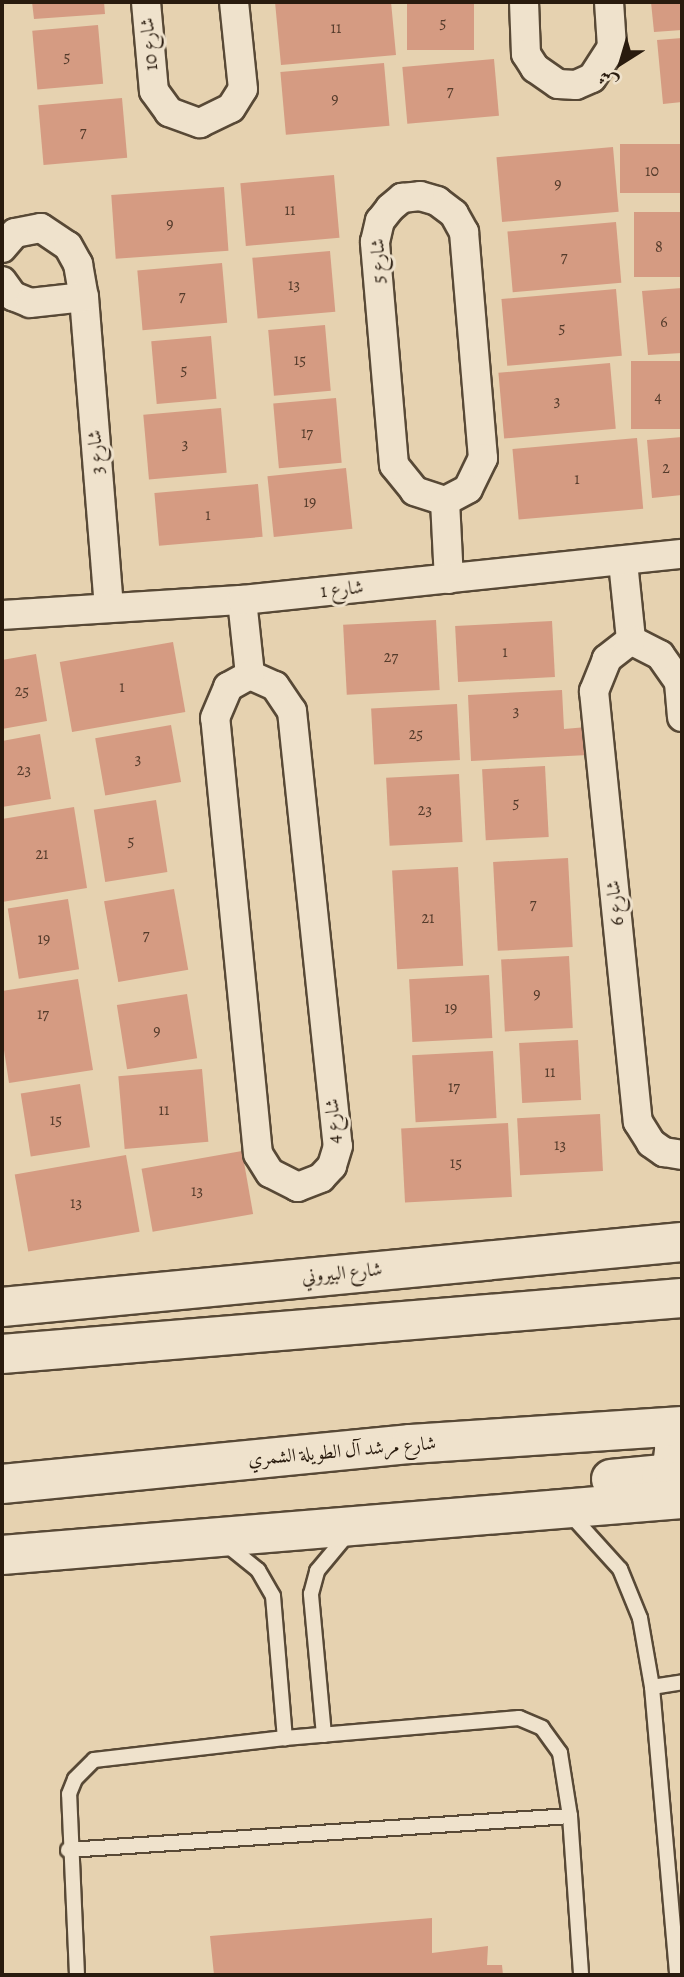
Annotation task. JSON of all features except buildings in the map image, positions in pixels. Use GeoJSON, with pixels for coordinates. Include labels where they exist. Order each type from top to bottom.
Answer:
{"type":"FeatureCollection","features":[{"type":"Feature","properties":{"kind":"main road","name":"شارع البيروني"},"geometry":{"type":"LineString","coordinates":[[2,1307],[682,1241]]}},
{"type":"Feature","properties":{"kind":"main road"},"geometry":{"type":"LineString","coordinates":[[271,1281],[261,1287],[254,1306],[273,1331]]}},
{"type":"Feature","properties":{"kind":"main road"},"geometry":{"type":"LineString","coordinates":[[211,1287],[225,1313],[214,1336]]}},
{"type":"Feature","properties":{"kind":"main road"},"geometry":{"type":"LineString","coordinates":[[2,1354],[682,1298]]}},
{"type":"Feature","properties":{"kind":"main road"},"geometry":{"type":"LineString","coordinates":[[397,1522],[444,1494],[661,1474],[676,1456],[674,1427]]}},
{"type":"Feature","properties":{"kind":"main road","name":"شارع مرشد آل الطويلة الشمري"},"geometry":{"type":"LineString","coordinates":[[2,1484],[411,1444],[674,1427]]}},
{"type":"Feature","properties":{"kind":"main road"},"geometry":{"type":"LineString","coordinates":[[2,1555],[682,1499]]}},
{"type":"Feature","properties":{"kind":"street","name":"شارع 10"},"geometry":{"type":"LineString","coordinates":[[146,2],[154,92],[169,112],[200,124],[232,108],[243,89],[234,2]]}},
{"type":"Feature","properties":{"kind":"street"},"geometry":{"type":"LineString","coordinates":[[524,2],[526,54],[535,68],[558,84],[576,85],[592,78],[612,47],[609,2]]}},
{"type":"Feature","properties":{"kind":"street","name":"شارع 5"},"geometry":{"type":"LineString","coordinates":[[420,196],[454,214],[464,232],[483,458],[468,489],[445,501],[415,491],[394,465],[376,256],[380,221],[401,198],[420,196]]}},
{"type":"Feature","properties":{"kind":"street","name":"شارع 3"},"geometry":{"type":"LineString","coordinates":[[2,248],[15,233],[28,227],[55,234],[78,264],[84,297],[109,606]]}},
{"type":"Feature","properties":{"kind":"street"},"geometry":{"type":"LineString","coordinates":[[2,281],[13,296],[30,303],[84,297]]}},
{"type":"Feature","properties":{"kind":"street"},"geometry":{"type":"LineString","coordinates":[[445,501],[449,579]]}},
{"type":"Feature","properties":{"kind":"street","name":"شارع 1"},"geometry":{"type":"LineString","coordinates":[[3,610],[242,600],[682,554]]}},
{"type":"Feature","properties":{"kind":"street"},"geometry":{"type":"LineString","coordinates":[[623,562],[631,640],[660,655],[671,668],[679,682],[682,717]]}},
{"type":"Feature","properties":{"kind":"street"},"geometry":{"type":"LineString","coordinates":[[242,600],[250,675]]}},
{"type":"Feature","properties":{"kind":"street","name":"شارع 6"},"geometry":{"type":"LineString","coordinates":[[631,640],[607,659],[594,691],[638,1122],[651,1143],[664,1152],[682,1155]]}},
{"type":"Feature","properties":{"kind":"street","name":"شارع 4"},"geometry":{"type":"LineString","coordinates":[[250,675],[275,686],[292,711],[338,1146],[332,1166],[321,1178],[298,1187],[270,1173],[258,1154],[215,718],[228,687],[250,675]]}},
{"type":"Feature","properties":{"kind":"lane"},"geometry":{"type":"LineString","coordinates":[[563,1509],[604,1547],[631,1590],[652,1687],[677,1975]]}},
{"type":"Feature","properties":{"kind":"lane"},"geometry":{"type":"LineString","coordinates":[[324,1735],[312,1584],[327,1556],[356,1526]]}},
{"type":"Feature","properties":{"kind":"lane"},"geometry":{"type":"LineString","coordinates":[[216,1537],[258,1570],[271,1589],[285,1738]]}},
{"type":"Feature","properties":{"kind":"lane"},"geometry":{"type":"LineString","coordinates":[[652,1687],[682,1682]]}},
{"type":"Feature","properties":{"kind":"lane"},"geometry":{"type":"LineString","coordinates":[[77,1975],[68,1850],[69,1794],[75,1779],[94,1760],[285,1738],[520,1718],[532,1722],[560,1753],[570,1816],[581,1975]]}},
{"type":"Feature","properties":{"kind":"lane"},"geometry":{"type":"LineString","coordinates":[[68,1850],[570,1816]]}}]}
